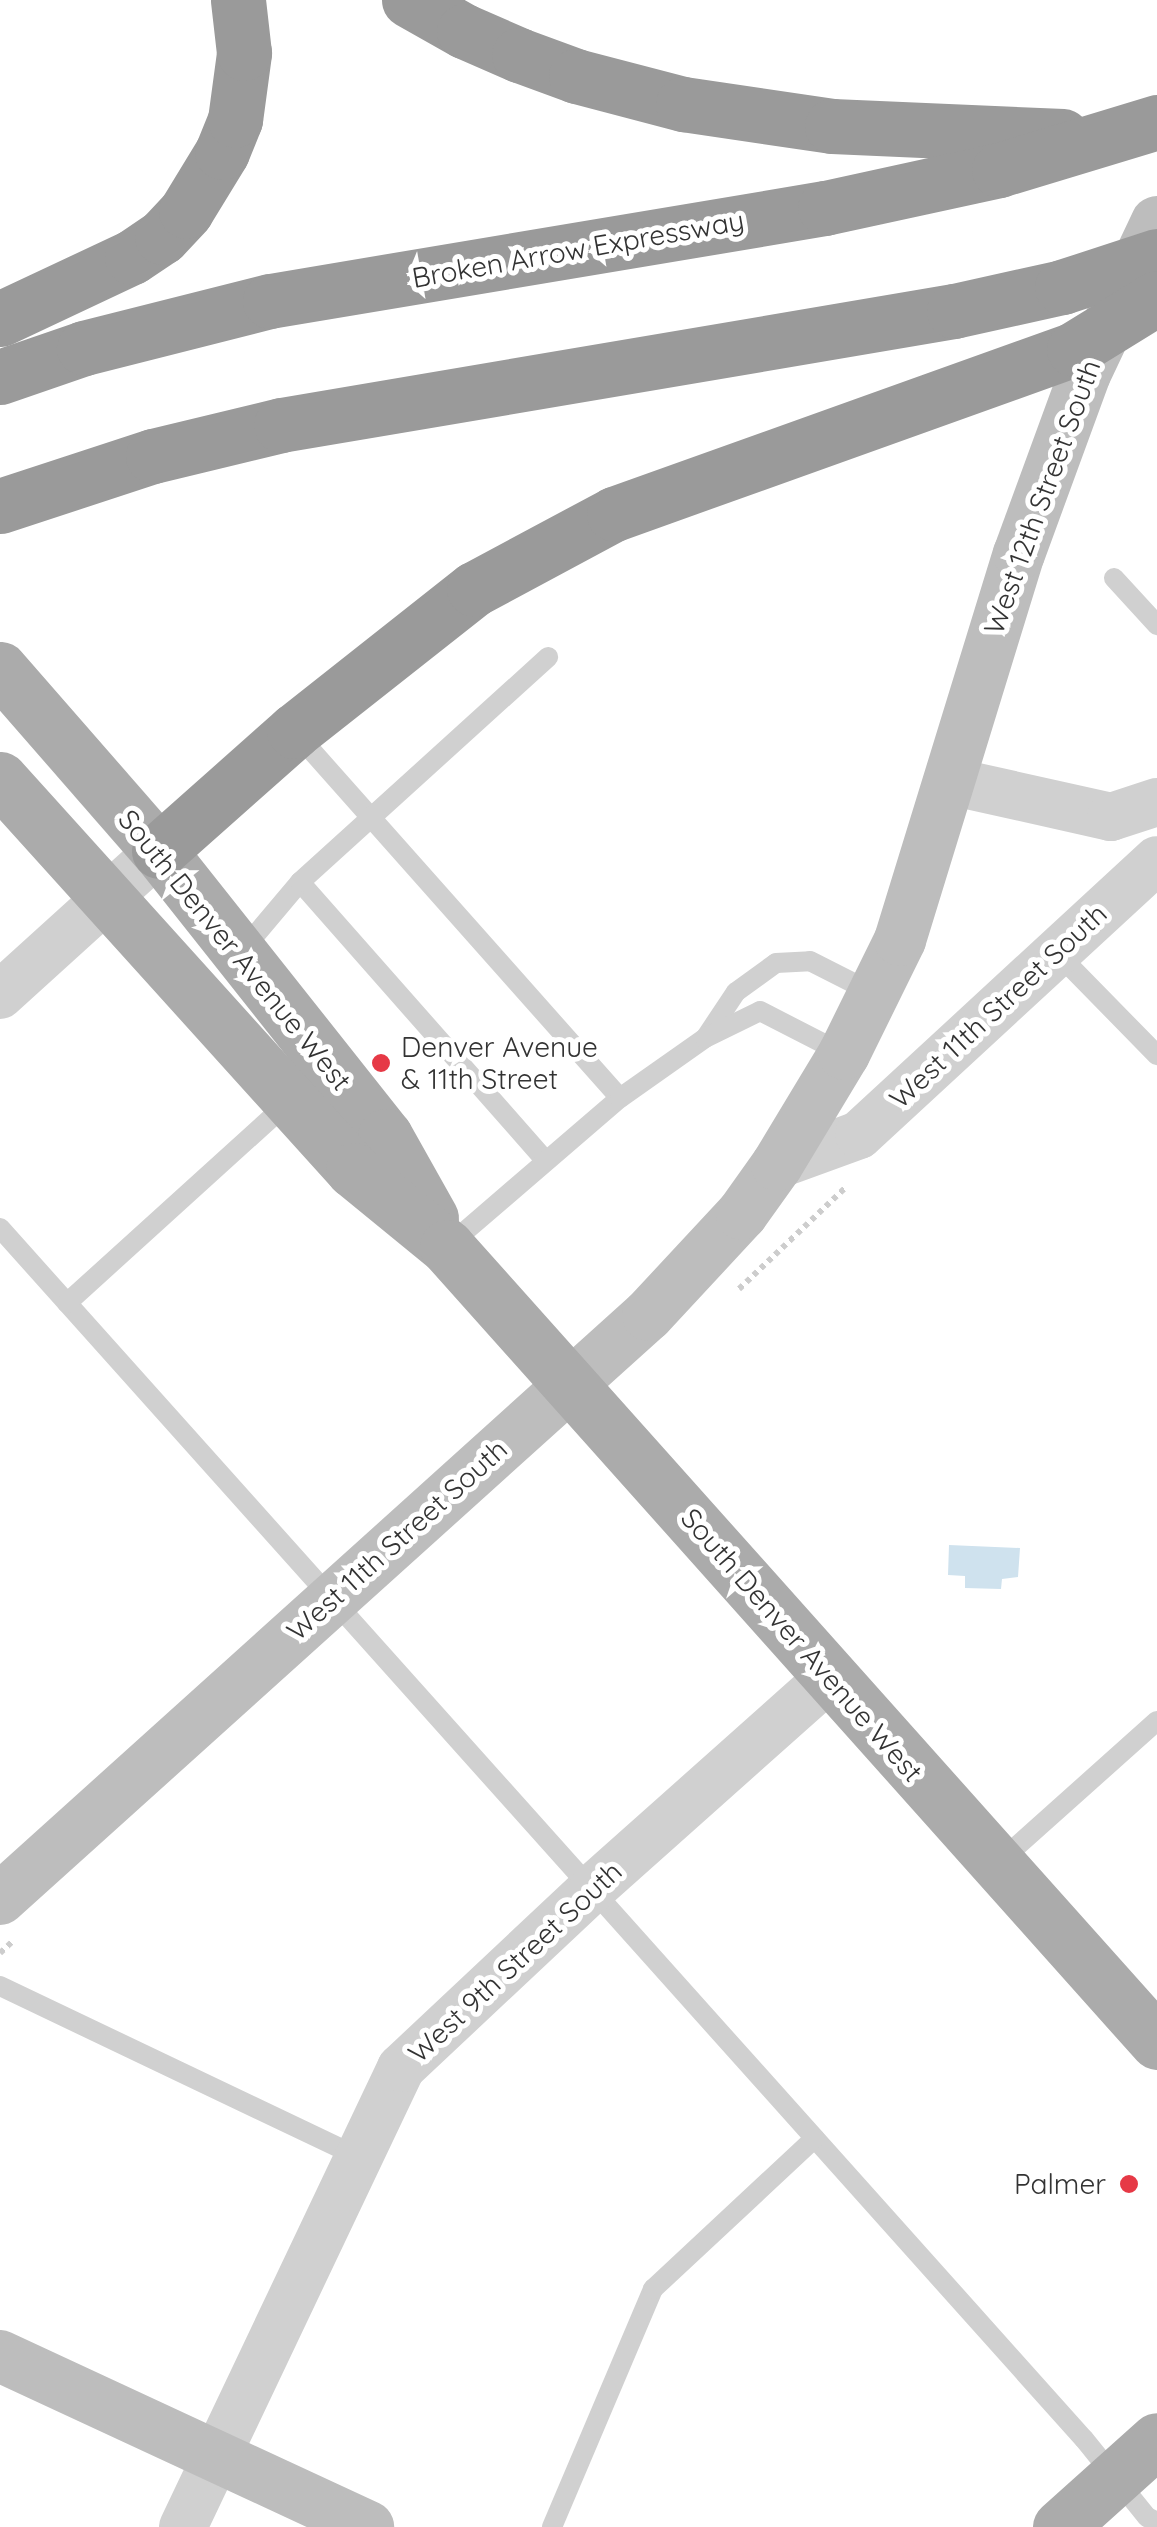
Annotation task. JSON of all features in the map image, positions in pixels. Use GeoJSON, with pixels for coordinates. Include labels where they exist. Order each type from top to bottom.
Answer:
{"type":"FeatureCollection","features":[{"type":"Feature","properties":{"kind":"highway"},"geometry":{"type":"LineString","coordinates":[[0,319],[132,257],[162,236],[186,212],[222,152],[235,120],[244,53],[238,0]]}},
{"type":"Feature","properties":{"kind":"highway"},"geometry":{"type":"LineString","coordinates":[[410,0],[464,32],[519,55],[576,76],[682,104],[832,126],[1136,130]]}},
{"type":"Feature","properties":{"kind":"highway","name":"Broken Arrow Expressway"},"geometry":{"type":"LineString","coordinates":[[0,376],[84,348],[270,302],[825,208],[1000,170],[1136,130]]}},
{"type":"Feature","properties":{"kind":"highway"},"geometry":{"type":"LineString","coordinates":[[0,506],[154,456],[282,425],[954,311],[1062,287],[1157,256]]}},
{"type":"Feature","properties":{"kind":"highway"},"geometry":{"type":"LineString","coordinates":[[159,851],[294,731],[474,589],[614,514],[1074,349],[1157,298]]}},
{"type":"Feature","properties":{"kind":"main road","name":"West 12th Street South"},"geometry":{"type":"LineString","coordinates":[[950,781],[990,640],[1085,374],[1157,222]]}},
{"type":"Feature","properties":{"kind":"main road","name":"South Denver Avenue West"},"geometry":{"type":"LineString","coordinates":[[0,669],[159,851],[385,1136],[447,1246]]}},
{"type":"Feature","properties":{"kind":"main road","name":"South Denver Avenue West"},"geometry":{"type":"LineString","coordinates":[[0,779],[354,1170],[447,1246],[1157,2042]]}},
{"type":"Feature","properties":{"kind":"main road","name":"West 11th Street South"},"geometry":{"type":"LineString","coordinates":[[0,1899],[570,1385],[706,1254],[777,1166],[876,994],[900,940],[950,781]]}},
{"type":"Feature","properties":{"kind":"main road"},"geometry":{"type":"LineString","coordinates":[[0,2356],[368,2527]]}},
{"type":"Feature","properties":{"kind":"main road"},"geometry":{"type":"LineString","coordinates":[[1060,2527],[1157,2440]]}},
{"type":"Feature","properties":{"kind":"street"},"geometry":{"type":"LineString","coordinates":[[950,781],[1111,817],[1157,802]]}},
{"type":"Feature","properties":{"kind":"street"},"geometry":{"type":"LineString","coordinates":[[0,995],[159,851]]}},
{"type":"Feature","properties":{"kind":"street","name":"West 11th Street South"},"geometry":{"type":"LineString","coordinates":[[777,1166],[860,1135],[1056,952],[1151,877]]}},
{"type":"Feature","properties":{"kind":"street","name":"West 9th Street South"},"geometry":{"type":"LineString","coordinates":[[182,2527],[400,2068],[593,1888],[829,1678]]}},
{"type":"Feature","properties":{"kind":"lane"},"geometry":{"type":"LineString","coordinates":[[1114,578],[1157,624]]}},
{"type":"Feature","properties":{"kind":"lane"},"geometry":{"type":"LineString","coordinates":[[239,954],[300,882],[548,657]]}},
{"type":"Feature","properties":{"kind":"lane"},"geometry":{"type":"LineString","coordinates":[[294,731],[620,1098]]}},
{"type":"Feature","properties":{"kind":"lane"},"geometry":{"type":"LineString","coordinates":[[300,882],[545,1160]]}},
{"type":"Feature","properties":{"kind":"lane"},"geometry":{"type":"LineString","coordinates":[[1056,952],[1157,1055]]}},
{"type":"Feature","properties":{"kind":"lane"},"geometry":{"type":"LineString","coordinates":[[705,1038],[736,992],[776,963],[810,961],[876,994]]}},
{"type":"Feature","properties":{"kind":"lane"},"geometry":{"type":"LineString","coordinates":[[447,1246],[620,1098],[705,1038],[760,1011],[844,1054]]}},
{"type":"Feature","properties":{"kind":"lane"},"geometry":{"type":"LineString","coordinates":[[67,1303],[290,1100]]}},
{"type":"Feature","properties":{"kind":"lane"},"geometry":{"type":"LineString","coordinates":[[0,1228],[593,1888],[1116,2477],[1147,2517],[1157,2522]]}},
{"type":"Feature","properties":{"kind":"lane"},"geometry":{"type":"LineString","coordinates":[[996,1865],[1157,1721]]}},
{"type":"Feature","properties":{"kind":"lane"},"geometry":{"type":"LineString","coordinates":[[0,1986],[359,2157]]}},
{"type":"Feature","properties":{"kind":"lane"},"geometry":{"type":"LineString","coordinates":[[552,2527],[653,2289],[815,2138]]}},
{"type":"Feature","properties":{"kind":"path"},"geometry":{"type":"LineString","coordinates":[[731,1296],[860,1174]]}},
{"type":"Feature","properties":{"kind":"water"},"geometry":{"type":"Polygon","coordinates":[[[949,1545],[1020,1548],[1018,1577],[1002,1579],[1001,1589],[965,1588],[965,1576],[948,1575],[949,1545]]]}},
{"type":"Feature","properties":{"kind":"place","name":"Denver Avenue & 11th Street"},"geometry":{"type":"Point","coordinates":[381,1063]}},
{"type":"Feature","properties":{"kind":"place","name":"Palmer"},"geometry":{"type":"Point","coordinates":[1129,2184]}}]}
